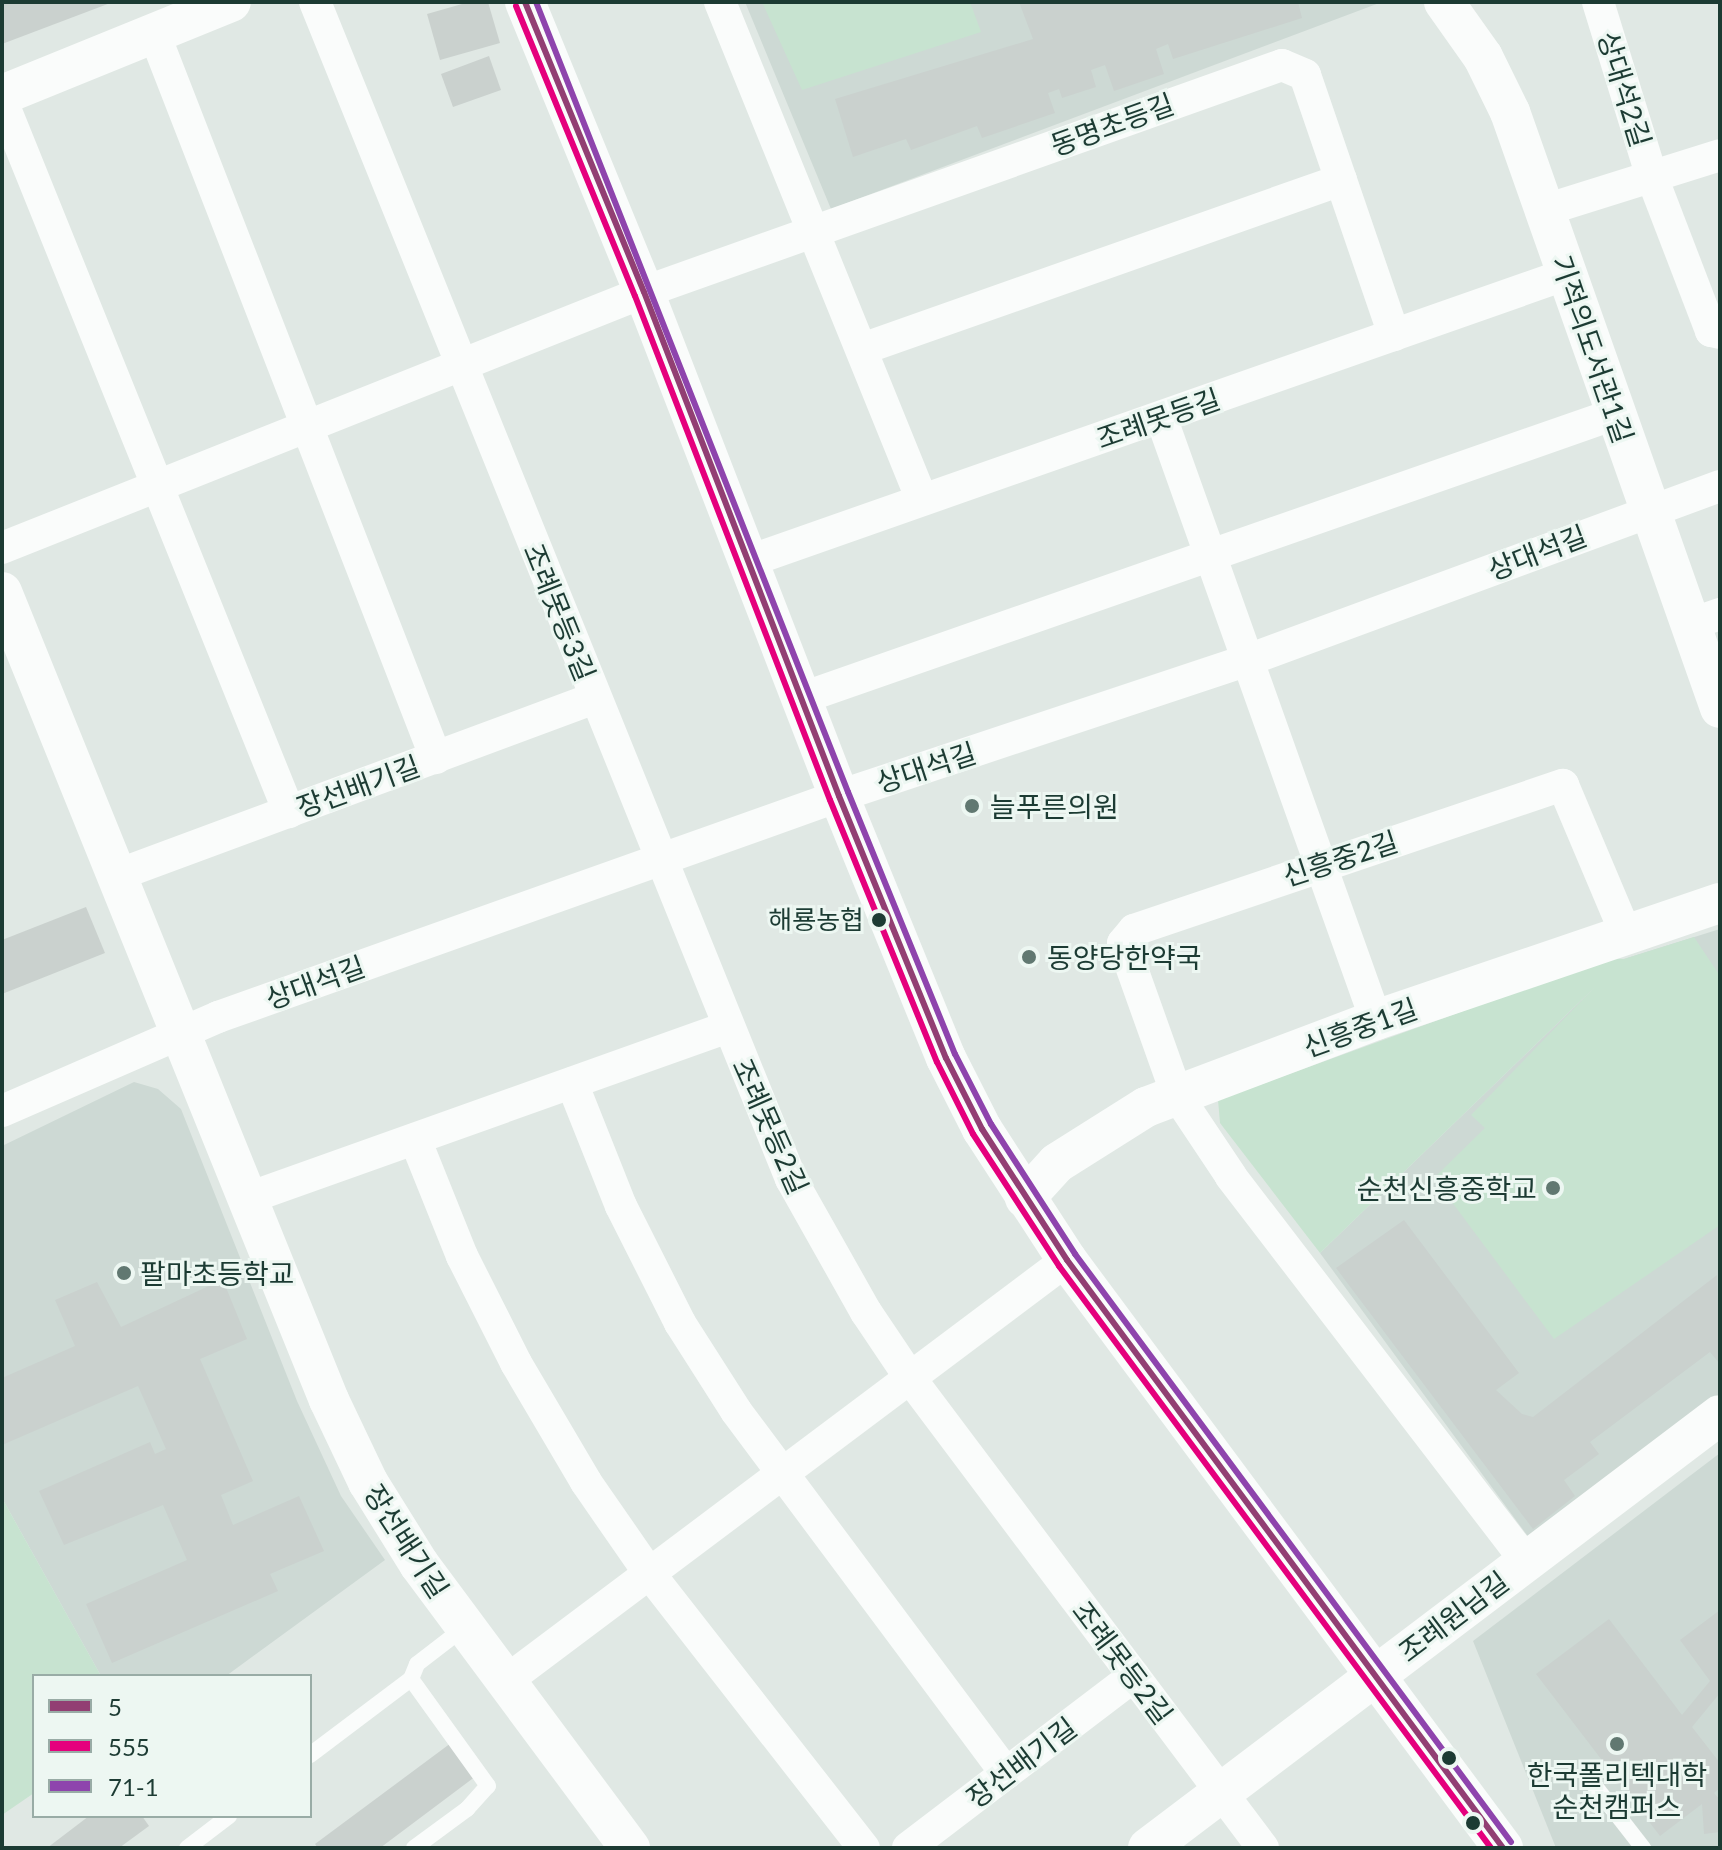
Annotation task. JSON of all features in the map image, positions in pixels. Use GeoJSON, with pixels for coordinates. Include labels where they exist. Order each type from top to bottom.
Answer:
{"type":"FeatureCollection","features":[{"type":"Feature","properties":{"kind":"street"},"geometry":{"type":"LineString","coordinates":[[231,2],[2,98],[289,812]]}},
{"type":"Feature","properties":{"kind":"street","name":"조례못등3길"},"geometry":{"type":"LineString","coordinates":[[315,2],[660,860]]}},
{"type":"Feature","properties":{"kind":"street"},"geometry":{"type":"LineString","coordinates":[[525,2],[644,292],[839,796],[946,1058],[1025,1198],[1067,1260],[1373,1677],[1503,1848]]}},
{"type":"Feature","properties":{"kind":"street"},"geometry":{"type":"LineString","coordinates":[[720,2],[922,500]]}},
{"type":"Feature","properties":{"kind":"street","name":"기적의도서관1길"},"geometry":{"type":"LineString","coordinates":[[1444,2],[1496,79],[1649,510],[1705,619],[1720,708]]}},
{"type":"Feature","properties":{"kind":"street","name":"상대석2길"},"geometry":{"type":"LineString","coordinates":[[1598,2],[1652,177],[1711,331],[1720,333]]}},
{"type":"Feature","properties":{"kind":"street"},"geometry":{"type":"LineString","coordinates":[[154,33],[436,758]]}},
{"type":"Feature","properties":{"kind":"street","name":"동명초등길"},"geometry":{"type":"LineString","coordinates":[[644,292],[1282,65],[1305,75],[1394,335]]}},
{"type":"Feature","properties":{"kind":"street","name":"상대석2길"},"geometry":{"type":"LineString","coordinates":[[1652,177],[1720,155]]}},
{"type":"Feature","properties":{"kind":"street"},"geometry":{"type":"LineString","coordinates":[[1545,210],[1652,177]]}},
{"type":"Feature","properties":{"kind":"street"},"geometry":{"type":"LineString","coordinates":[[862,349],[1341,180]]}},
{"type":"Feature","properties":{"kind":"street","name":"조례못등길"},"geometry":{"type":"LineString","coordinates":[[749,561],[1567,274]]}},
{"type":"Feature","properties":{"kind":"street"},"geometry":{"type":"LineString","coordinates":[[2,548],[644,292]]}},
{"type":"Feature","properties":{"kind":"street"},"geometry":{"type":"LineString","coordinates":[[802,698],[1615,414]]}},
{"type":"Feature","properties":{"kind":"street"},"geometry":{"type":"LineString","coordinates":[[1161,417],[1376,1020]]}},
{"type":"Feature","properties":{"kind":"street","name":"상대석길"},"geometry":{"type":"LineString","coordinates":[[2,1111],[182,1030],[839,796],[1248,660],[1720,486]]}},
{"type":"Feature","properties":{"kind":"street","name":"장선배기길"},"geometry":{"type":"LineString","coordinates":[[2,592],[251,1197],[329,1400],[368,1482],[465,1627],[630,1848]]}},
{"type":"Feature","properties":{"kind":"street","name":"장선배기길"},"geometry":{"type":"LineString","coordinates":[[120,874],[595,698]]}},
{"type":"Feature","properties":{"kind":"street","name":"신흥중2길"},"geometry":{"type":"LineString","coordinates":[[1177,1095],[1123,951],[1126,937],[1320,863],[1563,785],[1626,934]]}},
{"type":"Feature","properties":{"kind":"street","name":"조례못등2길"},"geometry":{"type":"LineString","coordinates":[[660,860],[791,1179],[866,1312],[910,1378],[1263,1848]]}},
{"type":"Feature","properties":{"kind":"street","name":"신흥중1길"},"geometry":{"type":"LineString","coordinates":[[1025,1198],[1057,1163],[1146,1107],[1376,1020],[1720,903]]}},
{"type":"Feature","properties":{"kind":"street"},"geometry":{"type":"LineString","coordinates":[[251,1197],[728,1027]]}},
{"type":"Feature","properties":{"kind":"street"},"geometry":{"type":"LineString","coordinates":[[572,1083],[621,1206],[680,1323],[782,1475],[1006,1773]]}},
{"type":"Feature","properties":{"kind":"street"},"geometry":{"type":"LineString","coordinates":[[1177,1095],[1231,1176],[1526,1561]]}},
{"type":"Feature","properties":{"kind":"street"},"geometry":{"type":"LineString","coordinates":[[415,1139],[462,1256],[516,1363],[586,1482],[649,1573],[864,1848]]}},
{"type":"Feature","properties":{"kind":"street"},"geometry":{"type":"LineString","coordinates":[[506,1681],[1067,1260]]}},
{"type":"Feature","properties":{"kind":"street","name":"조례원님길"},"geometry":{"type":"LineString","coordinates":[[1148,1848],[1720,1415]]}},
{"type":"Feature","properties":{"kind":"street","name":"장선배기길"},"geometry":{"type":"LineString","coordinates":[[908,1848],[1134,1676]]}},
{"type":"Feature","properties":{"kind":"lane"},"geometry":{"type":"LineString","coordinates":[[312,1753],[411,1679],[417,1664],[465,1627]]}},
{"type":"Feature","properties":{"kind":"lane"},"geometry":{"type":"LineString","coordinates":[[411,1679],[488,1786],[414,1848]]}},
{"type":"Feature","properties":{"kind":"lane"},"geometry":{"type":"LineString","coordinates":[[1594,1785],[1643,1848]]}},
{"type":"Feature","properties":{"kind":"lane"},"geometry":{"type":"LineString","coordinates":[[187,1848],[226,1818]]}},
{"type":"Feature","properties":{"kind":"shaded area"},"geometry":{"type":"Polygon","coordinates":[[[745,2],[1382,2],[831,209],[745,2]]]}},
{"type":"Feature","properties":{"kind":"shaded area","name":"순천신흥중학교"},"geometry":{"type":"Polygon","coordinates":[[[1720,929],[1720,1398],[1532,1542],[1320,1253],[1624,959],[1720,929]]]}},
{"type":"Feature","properties":{"kind":"shaded area","name":"팔마초등학교"},"geometry":{"type":"Polygon","coordinates":[[[134,1082],[158,1089],[181,1109],[297,1401],[341,1496],[385,1560],[229,1674],[100,1674],[2,1498],[2,1146],[134,1082]]]}},
{"type":"Feature","properties":{"kind":"shaded area","name":"한국폴리텍대학 순천캠퍼스"},"geometry":{"type":"Polygon","coordinates":[[[1720,1453],[1720,1848],[1556,1848],[1473,1641],[1720,1453]]]}},
{"type":"Feature","properties":{"kind":"green space"},"geometry":{"type":"Polygon","coordinates":[[[762,2],[970,2],[981,32],[802,90],[762,2]]]}},
{"type":"Feature","properties":{"kind":"green space"},"geometry":{"type":"Polygon","coordinates":[[[1694,937],[1720,976],[1720,1225],[1554,1339],[1434,1178],[1485,1128],[1471,1115],[1594,988],[1320,1253],[1220,1123],[1218,1100],[1609,958],[1624,959],[1694,937]]]}},
{"type":"Feature","properties":{"kind":"green space"},"geometry":{"type":"Polygon","coordinates":[[[2,1498],[100,1674],[32,1674],[32,1794],[2,1815],[2,1498]]]}},
{"type":"Feature","properties":{"kind":"building"},"geometry":{"type":"Polygon","coordinates":[[[2,2],[113,2],[2,44],[2,2]]]}},
{"type":"Feature","properties":{"kind":"building"},"geometry":{"type":"Polygon","coordinates":[[[469,2],[488,2],[500,43],[440,60],[427,14],[469,2]]]}},
{"type":"Feature","properties":{"kind":"building"},"geometry":{"type":"Polygon","coordinates":[[[1019,2],[1298,2],[1302,18],[1173,59],[1168,44],[1156,49],[1164,74],[1114,91],[1105,65],[1091,70],[1096,87],[1062,98],[1059,89],[1048,93],[1055,113],[982,138],[977,126],[911,150],[906,139],[853,157],[835,99],[1033,39],[1019,2]]]}},
{"type":"Feature","properties":{"kind":"building"},"geometry":{"type":"Polygon","coordinates":[[[489,56],[501,90],[453,107],[441,74],[489,56]]]}},
{"type":"Feature","properties":{"kind":"building"},"geometry":{"type":"Polygon","coordinates":[[[86,907],[105,953],[2,994],[2,940],[86,907]]]}},
{"type":"Feature","properties":{"kind":"building"},"geometry":{"type":"Polygon","coordinates":[[[1404,1220],[1519,1373],[1496,1390],[1522,1414],[1533,1417],[1717,1275],[1720,1364],[1710,1352],[1590,1442],[1599,1454],[1564,1480],[1575,1496],[1533,1529],[1336,1268],[1404,1220]]]}},
{"type":"Feature","properties":{"kind":"building"},"geometry":{"type":"Polygon","coordinates":[[[97,1282],[121,1327],[213,1284],[225,1285],[247,1339],[200,1359],[253,1481],[221,1495],[233,1525],[299,1496],[324,1551],[270,1574],[278,1591],[112,1663],[86,1604],[187,1560],[163,1505],[64,1545],[39,1491],[150,1442],[155,1454],[166,1449],[138,1386],[2,1445],[2,1378],[75,1346],[55,1300],[97,1282]]]}},
{"type":"Feature","properties":{"kind":"building"},"geometry":{"type":"Polygon","coordinates":[[[1720,1610],[1720,1693],[1692,1727],[1720,1763],[1720,1788],[1714,1793],[1720,1800],[1720,1832],[1704,1834],[1702,1804],[1660,1836],[1536,1674],[1609,1619],[1682,1715],[1710,1681],[1680,1640],[1720,1610]]]}},
{"type":"Feature","properties":{"kind":"building"},"geometry":{"type":"Polygon","coordinates":[[[451,1743],[476,1776],[380,1848],[318,1848],[315,1844],[451,1743]]]}},
{"type":"Feature","properties":{"kind":"building"},"geometry":{"type":"Polygon","coordinates":[[[86,1818],[143,1818],[149,1826],[119,1848],[47,1848],[86,1818]]]}},
{"type":"Feature","properties":{"kind":"transit line","name":"5"},"geometry":{"type":"LineString","coordinates":[[525,2],[644,292],[839,796],[946,1058],[982,1129],[1067,1260],[1503,1848]]}},
{"type":"Feature","properties":{"kind":"transit line","name":"71-1"},"geometry":{"type":"LineString","coordinates":[[536,2],[848,792],[955,1054],[991,1124],[1075,1254],[1511,1842]]}},
{"type":"Feature","properties":{"kind":"transit line","name":"555"},"geometry":{"type":"LineString","coordinates":[[516,6],[635,296],[830,800],[937,1062],[973,1134],[1059,1266],[1491,1848]]}},
{"type":"Feature","properties":{"kind":"place","name":"늘푸른의원"},"geometry":{"type":"Point","coordinates":[972,806]}},
{"type":"Feature","properties":{"kind":"place","name":"해룡농협"},"geometry":{"type":"Point","coordinates":[879,920]}},
{"type":"Feature","properties":{"kind":"place","name":"동양당한약국"},"geometry":{"type":"Point","coordinates":[1029,957]}},
{"type":"Feature","properties":{"kind":"place","name":"순천신흥중학교"},"geometry":{"type":"Point","coordinates":[1553,1188]}},
{"type":"Feature","properties":{"kind":"place","name":"팔마초등학교"},"geometry":{"type":"Point","coordinates":[124,1273]}},
{"type":"Feature","properties":{"kind":"place","name":"한국폴리텍대학 순천캠퍼스"},"geometry":{"type":"Point","coordinates":[1617,1744]}}]}
